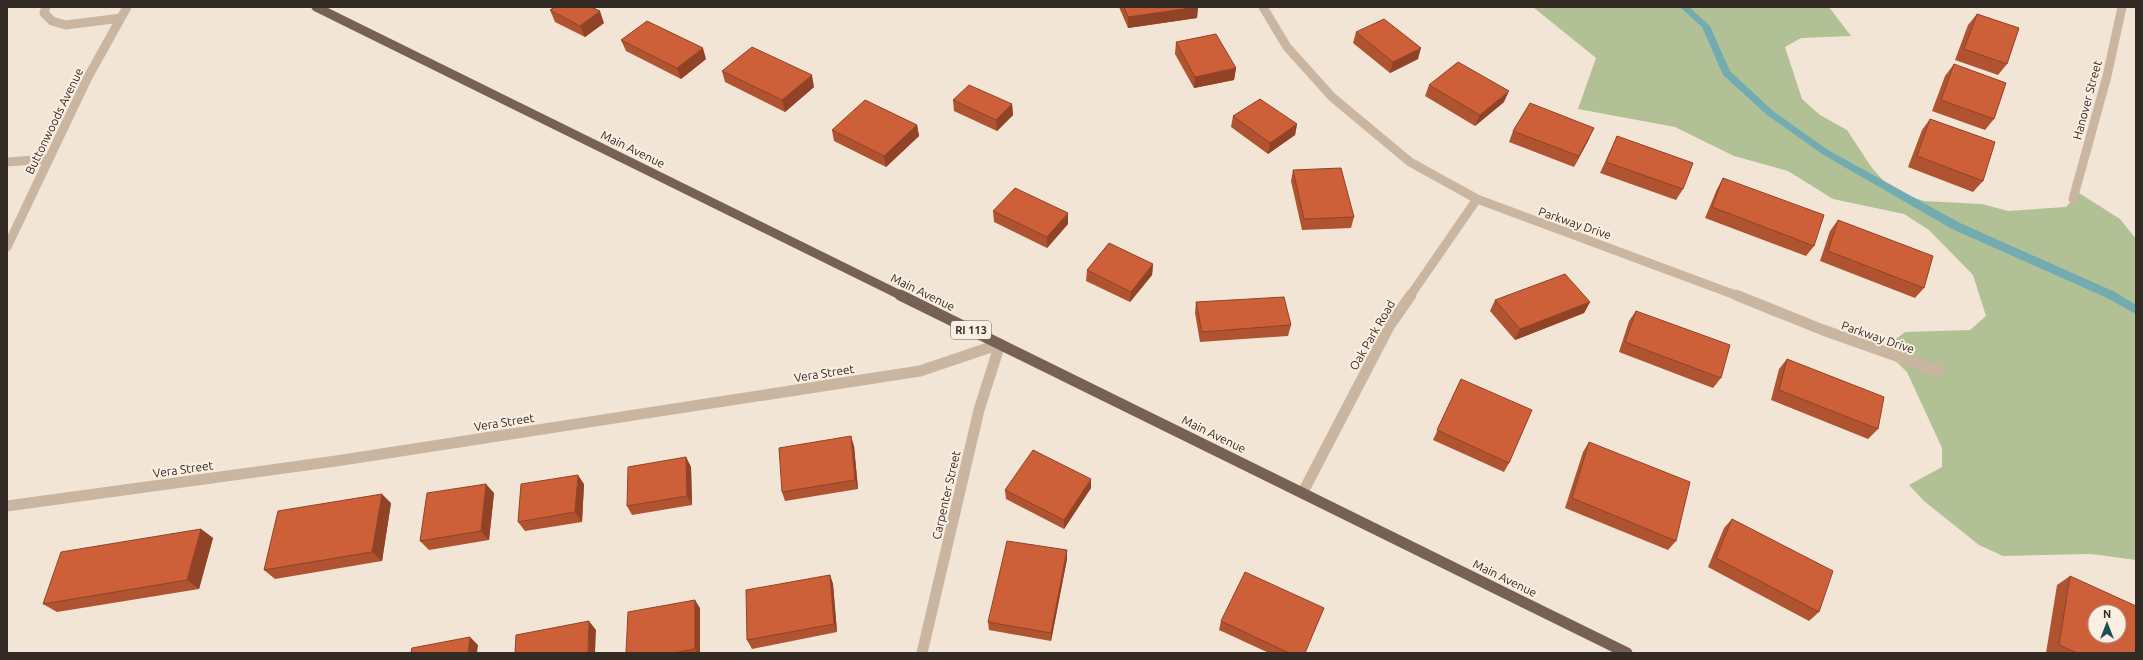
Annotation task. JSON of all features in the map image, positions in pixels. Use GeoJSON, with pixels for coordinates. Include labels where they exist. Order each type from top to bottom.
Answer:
{"type":"FeatureCollection","features":[{"type":"Feature","properties":{"kind":"main road","name":"Main Avenue"},"geometry":{"type":"LineString","coordinates":[[316,7],[1304,492],[1627,653]]}},
{"type":"Feature","properties":{"kind":"street"},"geometry":{"type":"LineString","coordinates":[[46,7],[44,12],[52,21],[66,25],[121,18]]}},
{"type":"Feature","properties":{"kind":"street","name":"Buttonwoods Avenue"},"geometry":{"type":"LineString","coordinates":[[7,247],[88,77],[127,7]]}},
{"type":"Feature","properties":{"kind":"street","name":"Parkway Drive"},"geometry":{"type":"LineString","coordinates":[[1263,7],[1287,47],[1332,97],[1410,162],[1477,198],[1570,235],[1692,277],[1823,330],[1939,371]]}},
{"type":"Feature","properties":{"kind":"street","name":"Hanover Street"},"geometry":{"type":"LineString","coordinates":[[2074,199],[2107,76],[2122,7]]}},
{"type":"Feature","properties":{"kind":"street"},"geometry":{"type":"LineString","coordinates":[[7,162],[49,159]]}},
{"type":"Feature","properties":{"kind":"street","name":"Oak Park Road"},"geometry":{"type":"LineString","coordinates":[[1304,492],[1390,325],[1477,198]]}},
{"type":"Feature","properties":{"kind":"street","name":"Vera Street"},"geometry":{"type":"LineString","coordinates":[[7,506],[336,461],[920,371],[1000,344]]}},
{"type":"Feature","properties":{"kind":"street","name":"Carpenter Street"},"geometry":{"type":"LineString","coordinates":[[922,653],[979,410],[1000,344]]}},
{"type":"Feature","properties":{"kind":"green space"},"geometry":{"type":"Polygon","coordinates":[[[1533,7],[1829,7],[1851,36],[1801,38],[1785,47],[1802,99],[1820,115],[1847,130],[1872,168],[1893,191],[1924,201],[1982,204],[2008,211],[2066,207],[2079,193],[2120,219],[2136,239],[2136,560],[2091,554],[2003,556],[1979,545],[1924,501],[1909,485],[1942,467],[1942,448],[1907,372],[1883,349],[1905,332],[1970,330],[1986,316],[1973,275],[1929,230],[1904,214],[1833,199],[1788,171],[1734,156],[1675,127],[1578,109],[1596,58],[1533,7]]]}},
{"type":"Feature","properties":{"kind":"building"},"geometry":{"type":"Polygon","coordinates":[[[555,7],[591,7],[600,11],[580,26],[550,10],[555,7]]]}},
{"type":"Feature","properties":{"kind":"building"},"geometry":{"type":"Polygon","coordinates":[[[1124,7],[1198,7],[1128,17],[1124,7]]]}},
{"type":"Feature","properties":{"kind":"building"},"geometry":{"type":"Polygon","coordinates":[[[1977,14],[2019,28],[2007,64],[1964,49],[1977,14]]]}},
{"type":"Feature","properties":{"kind":"building"},"geometry":{"type":"Polygon","coordinates":[[[1384,19],[1421,48],[1393,62],[1356,32],[1384,19]]]}},
{"type":"Feature","properties":{"kind":"building"},"geometry":{"type":"Polygon","coordinates":[[[647,21],[703,48],[677,68],[621,40],[647,21]]]}},
{"type":"Feature","properties":{"kind":"building"},"geometry":{"type":"Polygon","coordinates":[[[1216,34],[1236,68],[1195,77],[1176,42],[1216,34]]]}},
{"type":"Feature","properties":{"kind":"building"},"geometry":{"type":"Polygon","coordinates":[[[752,47],[812,75],[782,100],[722,71],[752,47]]]}},
{"type":"Feature","properties":{"kind":"building"},"geometry":{"type":"Polygon","coordinates":[[[1458,62],[1509,91],[1480,115],[1429,85],[1458,62]]]}},
{"type":"Feature","properties":{"kind":"building"},"geometry":{"type":"Polygon","coordinates":[[[1954,64],[2006,83],[1994,119],[1941,100],[1954,64]]]}},
{"type":"Feature","properties":{"kind":"building"},"geometry":{"type":"Polygon","coordinates":[[[969,85],[1012,104],[996,120],[953,100],[969,85]]]}},
{"type":"Feature","properties":{"kind":"building"},"geometry":{"type":"Polygon","coordinates":[[[1260,99],[1297,124],[1270,143],[1233,116],[1260,99]]]}},
{"type":"Feature","properties":{"kind":"building"},"geometry":{"type":"Polygon","coordinates":[[[865,100],[917,125],[884,156],[832,130],[865,100]]]}},
{"type":"Feature","properties":{"kind":"building"},"geometry":{"type":"Polygon","coordinates":[[[1530,103],[1594,128],[1579,156],[1513,131],[1530,103]]]}},
{"type":"Feature","properties":{"kind":"building"},"geometry":{"type":"Polygon","coordinates":[[[1930,119],[1995,142],[1983,181],[1917,156],[1930,119]]]}},
{"type":"Feature","properties":{"kind":"building"},"geometry":{"type":"Polygon","coordinates":[[[1617,136],[1693,163],[1683,189],[1606,162],[1617,136]]]}},
{"type":"Feature","properties":{"kind":"building"},"geometry":{"type":"Polygon","coordinates":[[[1341,168],[1354,217],[1304,219],[1293,170],[1341,168]]]}},
{"type":"Feature","properties":{"kind":"building"},"geometry":{"type":"Polygon","coordinates":[[[1723,178],[1824,215],[1814,246],[1712,207],[1723,178]]]}},
{"type":"Feature","properties":{"kind":"building"},"geometry":{"type":"Polygon","coordinates":[[[1015,188],[1068,213],[1047,237],[993,211],[1015,188]]]}},
{"type":"Feature","properties":{"kind":"building"},"geometry":{"type":"Polygon","coordinates":[[[1838,220],[1933,256],[1924,288],[1828,251],[1838,220]]]}},
{"type":"Feature","properties":{"kind":"building"},"geometry":{"type":"Polygon","coordinates":[[[1109,243],[1153,264],[1131,292],[1087,270],[1109,243]]]}},
{"type":"Feature","properties":{"kind":"building"},"geometry":{"type":"Polygon","coordinates":[[[1565,274],[1590,302],[1520,329],[1495,300],[1565,274]]]}},
{"type":"Feature","properties":{"kind":"building"},"geometry":{"type":"Polygon","coordinates":[[[1284,297],[1291,325],[1202,332],[1196,302],[1284,297]]]}},
{"type":"Feature","properties":{"kind":"building"},"geometry":{"type":"Polygon","coordinates":[[[1636,311],[1730,345],[1721,378],[1625,342],[1636,311]]]}},
{"type":"Feature","properties":{"kind":"building"},"geometry":{"type":"Polygon","coordinates":[[[1787,359],[1884,397],[1878,429],[1779,390],[1787,359]]]}},
{"type":"Feature","properties":{"kind":"building"},"geometry":{"type":"Polygon","coordinates":[[[1461,379],[1532,410],[1509,463],[1437,430],[1461,379]]]}},
{"type":"Feature","properties":{"kind":"building"},"geometry":{"type":"Polygon","coordinates":[[[851,436],[855,480],[782,492],[779,448],[851,436]]]}},
{"type":"Feature","properties":{"kind":"building"},"geometry":{"type":"Polygon","coordinates":[[[1589,442],[1690,482],[1676,541],[1572,498],[1589,442]]]}},
{"type":"Feature","properties":{"kind":"building"},"geometry":{"type":"Polygon","coordinates":[[[1033,450],[1091,479],[1064,520],[1005,490],[1033,450]]]}},
{"type":"Feature","properties":{"kind":"building"},"geometry":{"type":"Polygon","coordinates":[[[686,457],[687,496],[627,506],[628,467],[686,457]]]}},
{"type":"Feature","properties":{"kind":"building"},"geometry":{"type":"Polygon","coordinates":[[[578,475],[575,512],[518,522],[521,484],[578,475]]]}},
{"type":"Feature","properties":{"kind":"building"},"geometry":{"type":"Polygon","coordinates":[[[486,484],[481,531],[420,541],[427,493],[486,484]]]}},
{"type":"Feature","properties":{"kind":"building"},"geometry":{"type":"Polygon","coordinates":[[[382,494],[372,552],[264,570],[278,511],[382,494]]]}},
{"type":"Feature","properties":{"kind":"building"},"geometry":{"type":"Polygon","coordinates":[[[1732,519],[1833,571],[1819,612],[1716,558],[1732,519]]]}},
{"type":"Feature","properties":{"kind":"building"},"geometry":{"type":"Polygon","coordinates":[[[201,529],[187,580],[43,604],[61,552],[201,529]]]}},
{"type":"Feature","properties":{"kind":"building"},"geometry":{"type":"Polygon","coordinates":[[[1007,541],[1067,550],[1051,633],[988,622],[1007,541]]]}},
{"type":"Feature","properties":{"kind":"building"},"geometry":{"type":"Polygon","coordinates":[[[1245,572],[1324,608],[1305,653],[1289,653],[1221,621],[1245,572]]]}},
{"type":"Feature","properties":{"kind":"building"},"geometry":{"type":"Polygon","coordinates":[[[830,575],[834,624],[747,640],[746,590],[830,575]]]}},
{"type":"Feature","properties":{"kind":"building"},"geometry":{"type":"Polygon","coordinates":[[[2070,576],[2136,606],[2136,653],[2077,653],[2059,645],[2070,576]]]}},
{"type":"Feature","properties":{"kind":"building"},"geometry":{"type":"Polygon","coordinates":[[[695,600],[695,649],[673,653],[626,653],[628,612],[695,600]]]}},
{"type":"Feature","properties":{"kind":"building"},"geometry":{"type":"Polygon","coordinates":[[[589,621],[588,653],[515,653],[516,635],[589,621]]]}},
{"type":"Feature","properties":{"kind":"building"},"geometry":{"type":"Polygon","coordinates":[[[470,637],[468,653],[411,653],[412,648],[470,637]]]}},
{"type":"Feature","properties":{"kind":"waterway"},"geometry":{"type":"LineString","coordinates":[[1684,7],[1706,26],[1726,73],[1770,113],[1825,152],[1956,226],[2111,295],[2136,310]]}}]}
